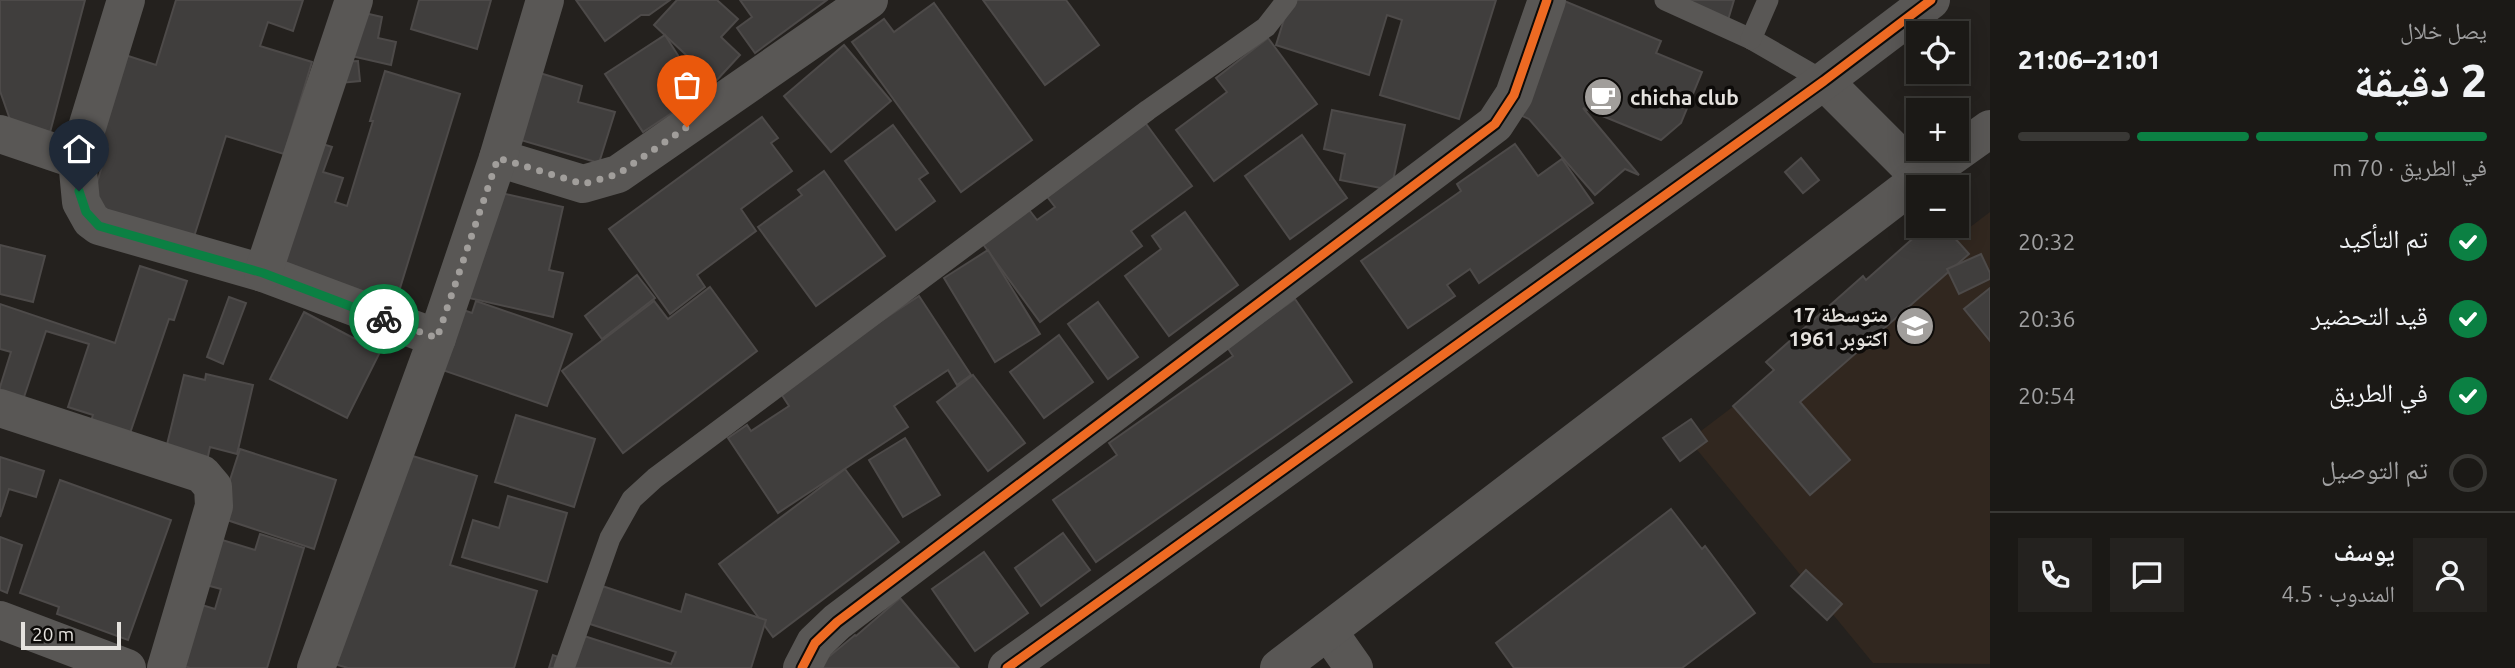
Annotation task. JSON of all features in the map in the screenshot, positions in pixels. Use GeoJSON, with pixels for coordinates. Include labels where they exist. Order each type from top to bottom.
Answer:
{"type":"FeatureCollection","features":[{"type":"Feature","properties":{"kind":"street"},"geometry":{"type":"LineString","coordinates":[[126,0],[77,160],[81,202],[91,220],[99,226],[263,273],[437,338]]}},
{"type":"Feature","properties":{"kind":"street"},"geometry":{"type":"LineString","coordinates":[[263,273],[355,0]]}},
{"type":"Feature","properties":{"kind":"street"},"geometry":{"type":"LineString","coordinates":[[316,668],[437,338],[498,158],[545,0]]}},
{"type":"Feature","properties":{"kind":"street"},"geometry":{"type":"LineString","coordinates":[[498,158],[583,184],[618,174],[869,0]]}},
{"type":"Feature","properties":{"kind":"street"},"geometry":{"type":"LineString","coordinates":[[802,668],[815,643],[837,622],[1495,124],[1514,95],[1547,0]]}},
{"type":"Feature","properties":{"kind":"street"},"geometry":{"type":"LineString","coordinates":[[1007,668],[1824,81],[1931,0]]}},
{"type":"Feature","properties":{"kind":"street"},"geometry":{"type":"LineString","coordinates":[[1824,81],[1918,175]]}},
{"type":"Feature","properties":{"kind":"street"},"geometry":{"type":"LineString","coordinates":[[1925,175],[1990,128]]}},
{"type":"Feature","properties":{"kind":"street"},"geometry":{"type":"LineString","coordinates":[[0,134],[77,160]]}},
{"type":"Feature","properties":{"kind":"street"},"geometry":{"type":"LineString","coordinates":[[1279,668],[1906,189]]}},
{"type":"Feature","properties":{"kind":"street"},"geometry":{"type":"LineString","coordinates":[[0,408],[202,474],[213,487],[214,506],[166,668]]}},
{"type":"Feature","properties":{"kind":"street"},"geometry":{"type":"LineString","coordinates":[[0,620],[127,668]]}},
{"type":"Feature","properties":{"kind":"street"},"geometry":{"type":"LineString","coordinates":[[1328,631],[1354,668]]}},
{"type":"Feature","properties":{"kind":"lane"},"geometry":{"type":"LineString","coordinates":[[564,668],[614,529],[632,499],[655,478],[1148,110],[1266,27],[1287,0]]}},
{"type":"Feature","properties":{"kind":"lane"},"geometry":{"type":"LineString","coordinates":[[1665,0],[1751,39],[1824,81]]}},
{"type":"Feature","properties":{"kind":"lane"},"geometry":{"type":"LineString","coordinates":[[1751,39],[1768,0]]}},
{"type":"Feature","properties":{"kind":"shaded area","name":"متوسطة 17 اكتوبر 1961"},"geometry":{"type":"Polygon","coordinates":[[[1990,212],[1990,664],[1873,663],[1689,440],[1956,238],[1969,238],[1969,228],[1990,212]]]}},
{"type":"Feature","properties":{"kind":"building"},"geometry":{"type":"Polygon","coordinates":[[[0,0],[85,0],[48,140],[14,131],[0,91],[0,0]]]}},
{"type":"Feature","properties":{"kind":"building"},"geometry":{"type":"Polygon","coordinates":[[[176,0],[303,0],[293,31],[268,22],[260,46],[312,62],[284,154],[226,136],[192,243],[90,205],[108,147],[86,140],[116,52],[156,65],[176,0]]]}},
{"type":"Feature","properties":{"kind":"building"},"geometry":{"type":"Polygon","coordinates":[[[419,0],[491,0],[477,49],[411,29],[419,0]]]}},
{"type":"Feature","properties":{"kind":"building"},"geometry":{"type":"Polygon","coordinates":[[[576,0],[670,0],[649,15],[641,15],[605,41],[576,0]]]}},
{"type":"Feature","properties":{"kind":"building"},"geometry":{"type":"Polygon","coordinates":[[[677,0],[717,0],[738,19],[721,37],[740,55],[715,82],[654,25],[677,0]]]}},
{"type":"Feature","properties":{"kind":"building"},"geometry":{"type":"Polygon","coordinates":[[[740,0],[827,0],[755,53],[737,28],[752,17],[740,0]]]}},
{"type":"Feature","properties":{"kind":"building"},"geometry":{"type":"Polygon","coordinates":[[[983,0],[1066,0],[1099,45],[1045,85],[983,0]]]}},
{"type":"Feature","properties":{"kind":"building"},"geometry":{"type":"Polygon","coordinates":[[[1290,0],[1496,0],[1459,119],[1380,95],[1402,20],[1387,15],[1369,75],[1276,45],[1290,0]]]}},
{"type":"Feature","properties":{"kind":"building","name":"chicha club"},"geometry":{"type":"Polygon","coordinates":[[[1562,0],[1661,41],[1656,53],[1702,72],[1681,123],[1661,140],[1583,108],[1639,175],[1625,169],[1595,195],[1529,119],[1509,110],[1562,0]]]}},
{"type":"Feature","properties":{"kind":"building"},"geometry":{"type":"Polygon","coordinates":[[[1669,0],[1734,0],[1728,20],[1669,0]]]}},
{"type":"Feature","properties":{"kind":"building"},"geometry":{"type":"Polygon","coordinates":[[[934,3],[1032,140],[961,192],[852,42],[884,19],[894,32],[934,3]]]}},
{"type":"Feature","properties":{"kind":"building"},"geometry":{"type":"Polygon","coordinates":[[[356,11],[382,17],[378,38],[396,42],[391,65],[347,55],[356,11]]]}},
{"type":"Feature","properties":{"kind":"building"},"geometry":{"type":"Polygon","coordinates":[[[665,35],[702,93],[643,132],[605,74],[665,35]]]}},
{"type":"Feature","properties":{"kind":"building"},"geometry":{"type":"Polygon","coordinates":[[[1268,38],[1317,104],[1214,181],[1176,130],[1227,92],[1216,78],[1268,38]]]}},
{"type":"Feature","properties":{"kind":"building"},"geometry":{"type":"Polygon","coordinates":[[[844,45],[891,101],[831,152],[784,96],[844,45]]]}},
{"type":"Feature","properties":{"kind":"building"},"geometry":{"type":"Polygon","coordinates":[[[358,61],[360,81],[340,83],[338,62],[358,61]]]}},
{"type":"Feature","properties":{"kind":"building"},"geometry":{"type":"Polygon","coordinates":[[[517,66],[582,86],[578,102],[615,112],[599,163],[497,133],[517,66]]]}},
{"type":"Feature","properties":{"kind":"building"},"geometry":{"type":"Polygon","coordinates":[[[385,71],[460,94],[392,314],[281,280],[313,141],[332,147],[323,172],[343,178],[335,202],[347,206],[385,71]]]}},
{"type":"Feature","properties":{"kind":"building"},"geometry":{"type":"Polygon","coordinates":[[[1332,110],[1405,125],[1391,190],[1340,180],[1345,154],[1324,149],[1332,110]]]}},
{"type":"Feature","properties":{"kind":"building"},"geometry":{"type":"Polygon","coordinates":[[[762,117],[778,138],[771,143],[792,171],[741,209],[756,231],[697,275],[705,287],[670,314],[609,229],[762,117]]]}},
{"type":"Feature","properties":{"kind":"building"},"geometry":{"type":"Polygon","coordinates":[[[1141,117],[1192,186],[1131,231],[1142,246],[1040,322],[980,240],[1026,206],[1037,220],[1055,207],[1042,190],[1141,117]]]}},
{"type":"Feature","properties":{"kind":"building"},"geometry":{"type":"Polygon","coordinates":[[[893,125],[928,173],[919,179],[935,201],[896,230],[845,161],[893,125]]]}},
{"type":"Feature","properties":{"kind":"building"},"geometry":{"type":"Polygon","coordinates":[[[1302,135],[1347,198],[1290,239],[1245,176],[1302,135]]]}},
{"type":"Feature","properties":{"kind":"building"},"geometry":{"type":"Polygon","coordinates":[[[1515,144],[1538,176],[1562,159],[1593,203],[1479,283],[1470,269],[1447,285],[1455,296],[1408,328],[1361,261],[1461,191],[1457,184],[1515,144]]]}},
{"type":"Feature","properties":{"kind":"building"},"geometry":{"type":"Polygon","coordinates":[[[1801,158],[1819,180],[1803,193],[1785,172],[1801,158]]]}},
{"type":"Feature","properties":{"kind":"building"},"geometry":{"type":"Polygon","coordinates":[[[824,171],[885,256],[816,306],[758,227],[802,195],[798,190],[824,171]]]}},
{"type":"Feature","properties":{"kind":"building"},"geometry":{"type":"Polygon","coordinates":[[[471,186],[563,207],[549,270],[563,273],[553,317],[447,293],[471,186]]]}},
{"type":"Feature","properties":{"kind":"building"},"geometry":{"type":"Polygon","coordinates":[[[1185,212],[1238,285],[1169,336],[1125,276],[1161,249],[1152,236],[1185,212]]]}},
{"type":"Feature","properties":{"kind":"building"},"geometry":{"type":"Polygon","coordinates":[[[1913,238],[1955,238],[1969,254],[1800,402],[1850,460],[1810,495],[1733,406],[1774,370],[1766,362],[1863,276],[1866,280],[1913,238]]]}},
{"type":"Feature","properties":{"kind":"building"},"geometry":{"type":"Polygon","coordinates":[[[0,245],[45,256],[33,302],[0,294],[0,245]]]}},
{"type":"Feature","properties":{"kind":"building"},"geometry":{"type":"Polygon","coordinates":[[[988,250],[1040,334],[995,362],[944,278],[988,250]]]}},
{"type":"Feature","properties":{"kind":"building"},"geometry":{"type":"Polygon","coordinates":[[[1981,254],[1990,279],[1959,294],[1947,269],[1981,254]]]}},
{"type":"Feature","properties":{"kind":"building"},"geometry":{"type":"Polygon","coordinates":[[[140,266],[187,281],[174,320],[169,319],[126,445],[87,432],[93,415],[68,407],[89,344],[46,331],[21,406],[0,399],[0,387],[11,352],[0,349],[0,304],[115,343],[140,266]]]}},
{"type":"Feature","properties":{"kind":"building"},"geometry":{"type":"Polygon","coordinates":[[[637,275],[655,298],[602,339],[585,316],[637,275]]]}},
{"type":"Feature","properties":{"kind":"building"},"geometry":{"type":"Polygon","coordinates":[[[710,287],[757,351],[623,453],[562,371],[654,301],[668,319],[710,287]]]}},
{"type":"Feature","properties":{"kind":"building"},"geometry":{"type":"Polygon","coordinates":[[[1990,288],[1990,341],[1964,309],[1990,288]]]}},
{"type":"Feature","properties":{"kind":"building"},"geometry":{"type":"Polygon","coordinates":[[[919,296],[971,375],[957,385],[948,370],[894,406],[908,427],[778,513],[728,438],[747,425],[751,431],[789,406],[778,389],[919,296]]]}},
{"type":"Feature","properties":{"kind":"building"},"geometry":{"type":"Polygon","coordinates":[[[229,297],[246,303],[223,364],[207,357],[229,297]]]}},
{"type":"Feature","properties":{"kind":"building"},"geometry":{"type":"Polygon","coordinates":[[[1295,299],[1352,382],[1096,562],[1053,500],[1117,455],[1109,443],[1233,356],[1227,347],[1295,299]]]}},
{"type":"Feature","properties":{"kind":"building"},"geometry":{"type":"Polygon","coordinates":[[[476,301],[572,334],[547,406],[422,363],[443,303],[472,313],[476,301]]]}},
{"type":"Feature","properties":{"kind":"building"},"geometry":{"type":"Polygon","coordinates":[[[1098,302],[1138,357],[1108,379],[1068,324],[1098,302]]]}},
{"type":"Feature","properties":{"kind":"building"},"geometry":{"type":"Polygon","coordinates":[[[304,312],[380,352],[347,418],[270,379],[304,312]]]}},
{"type":"Feature","properties":{"kind":"building"},"geometry":{"type":"Polygon","coordinates":[[[1059,335],[1093,382],[1044,418],[1010,372],[1059,335]]]}},
{"type":"Feature","properties":{"kind":"building"},"geometry":{"type":"Polygon","coordinates":[[[206,374],[253,385],[237,454],[210,447],[204,475],[162,465],[184,375],[205,380],[206,374]]]}},
{"type":"Feature","properties":{"kind":"building"},"geometry":{"type":"Polygon","coordinates":[[[973,375],[1025,443],[988,471],[937,402],[973,375]]]}},
{"type":"Feature","properties":{"kind":"building"},"geometry":{"type":"Polygon","coordinates":[[[516,415],[595,439],[574,507],[495,482],[516,415]]]}},
{"type":"Feature","properties":{"kind":"building"},"geometry":{"type":"Polygon","coordinates":[[[1691,419],[1707,441],[1680,461],[1663,438],[1691,419]]]}},
{"type":"Feature","properties":{"kind":"building"},"geometry":{"type":"Polygon","coordinates":[[[905,438],[940,495],[903,517],[869,460],[905,438]]]}},
{"type":"Feature","properties":{"kind":"building"},"geometry":{"type":"Polygon","coordinates":[[[387,448],[477,476],[450,565],[537,591],[514,668],[348,668],[317,659],[387,448]]]}},
{"type":"Feature","properties":{"kind":"building"},"geometry":{"type":"Polygon","coordinates":[[[240,449],[336,480],[314,549],[218,517],[240,449]]]}},
{"type":"Feature","properties":{"kind":"building"},"geometry":{"type":"Polygon","coordinates":[[[0,457],[44,471],[36,497],[9,489],[0,517],[0,457]]]}},
{"type":"Feature","properties":{"kind":"building"},"geometry":{"type":"Polygon","coordinates":[[[845,469],[899,542],[773,637],[719,564],[845,469]]]}},
{"type":"Feature","properties":{"kind":"building"},"geometry":{"type":"Polygon","coordinates":[[[60,480],[171,520],[128,640],[57,614],[59,607],[20,593],[60,480]]]}},
{"type":"Feature","properties":{"kind":"building"},"geometry":{"type":"Polygon","coordinates":[[[508,496],[567,513],[547,582],[462,557],[473,520],[499,528],[508,496]]]}},
{"type":"Feature","properties":{"kind":"building"},"geometry":{"type":"Polygon","coordinates":[[[1671,509],[1702,549],[1705,546],[1755,613],[1682,668],[1514,668],[1496,643],[1671,509]]]}},
{"type":"Feature","properties":{"kind":"building"},"geometry":{"type":"Polygon","coordinates":[[[1063,533],[1090,570],[1041,606],[1015,568],[1063,533]]]}},
{"type":"Feature","properties":{"kind":"building"},"geometry":{"type":"Polygon","coordinates":[[[260,534],[304,548],[267,668],[190,668],[164,660],[182,599],[215,609],[221,589],[206,585],[219,539],[255,550],[260,534]]]}},
{"type":"Feature","properties":{"kind":"building"},"geometry":{"type":"Polygon","coordinates":[[[0,537],[22,545],[7,593],[0,590],[0,537]]]}},
{"type":"Feature","properties":{"kind":"building"},"geometry":{"type":"Polygon","coordinates":[[[984,552],[1028,613],[975,651],[932,589],[984,552]]]}},
{"type":"Feature","properties":{"kind":"building"},"geometry":{"type":"Polygon","coordinates":[[[1806,570],[1842,604],[1827,620],[1791,586],[1806,570]]]}},
{"type":"Feature","properties":{"kind":"building"},"geometry":{"type":"Polygon","coordinates":[[[593,583],[681,612],[686,594],[766,620],[751,668],[549,668],[553,655],[569,661],[578,634],[671,664],[676,652],[581,621],[593,583]]]}},
{"type":"Feature","properties":{"kind":"building"},"geometry":{"type":"Polygon","coordinates":[[[900,598],[959,668],[815,668],[856,636],[900,598]]]}},
{"type":"Feature","properties":{"kind":"cycle path"},"geometry":{"type":"LineString","coordinates":[[802,668],[815,643],[837,622],[1495,124],[1514,95],[1547,0]]}},
{"type":"Feature","properties":{"kind":"cycle path"},"geometry":{"type":"LineString","coordinates":[[1007,668],[1824,81],[1931,0]]}},
{"type":"Feature","properties":{"kind":"way so far"},"geometry":{"type":"LineString","coordinates":[[384,319],[437,338],[498,158],[583,184],[618,174],[687,127]]}},
{"type":"Feature","properties":{"kind":"place","name":"chicha club"},"geometry":{"type":"Point","coordinates":[1603,97]}},
{"type":"Feature","properties":{"kind":"place","name":"متوسطة 17 اكتوبر 1961"},"geometry":{"type":"Point","coordinates":[1915,326]}},
{"type":"Feature","properties":{"kind":"route"},"geometry":{"type":"LineString","coordinates":[[79,191],[86,212],[99,226],[263,273],[384,319]]}}]}
